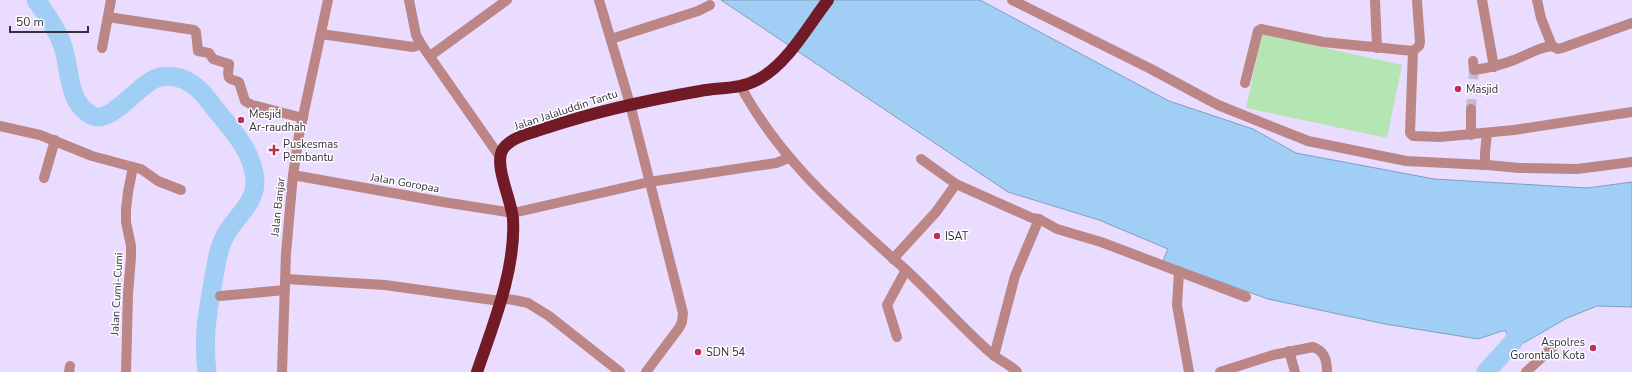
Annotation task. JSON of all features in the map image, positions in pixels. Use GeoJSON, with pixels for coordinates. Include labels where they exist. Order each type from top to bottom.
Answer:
{"type":"FeatureCollection","features":[{"type":"Feature","properties":{"kind":"highway","name":"Jalan Jalaluddin Tantu"},"geometry":{"type":"LineString","coordinates":[[500,157],[505,147],[518,138],[570,120],[630,104],[704,90],[741,87],[767,75],[786,57],[828,0]]}},
{"type":"Feature","properties":{"kind":"highway"},"geometry":{"type":"LineString","coordinates":[[478,372],[500,301],[513,252],[513,213],[501,170],[500,157]]}},
{"type":"Feature","properties":{"kind":"street"},"geometry":{"type":"LineString","coordinates":[[102,48],[111,0]]}},
{"type":"Feature","properties":{"kind":"street","name":"Jalan Banjar"},"geometry":{"type":"LineString","coordinates":[[282,372],[287,230],[293,175],[303,118],[328,0]]}},
{"type":"Feature","properties":{"kind":"street"},"geometry":{"type":"LineString","coordinates":[[409,0],[416,35],[500,157]]}},
{"type":"Feature","properties":{"kind":"street"},"geometry":{"type":"LineString","coordinates":[[430,56],[507,0]]}},
{"type":"Feature","properties":{"kind":"street"},"geometry":{"type":"LineString","coordinates":[[599,0],[630,104],[683,313],[682,322],[679,328],[646,372]]}},
{"type":"Feature","properties":{"kind":"street"},"geometry":{"type":"LineString","coordinates":[[1012,0],[1149,68],[1218,105],[1308,140],[1406,161],[1519,168],[1577,169],[1632,162]]}},
{"type":"Feature","properties":{"kind":"street"},"geometry":{"type":"LineString","coordinates":[[1375,0],[1377,48]]}},
{"type":"Feature","properties":{"kind":"street"},"geometry":{"type":"LineString","coordinates":[[1482,0],[1494,67]]}},
{"type":"Feature","properties":{"kind":"street"},"geometry":{"type":"LineString","coordinates":[[1537,0],[1541,18],[1552,46]]}},
{"type":"Feature","properties":{"kind":"street"},"geometry":{"type":"LineString","coordinates":[[1245,83],[1258,31],[1261,29],[1323,42],[1413,51],[1419,46],[1420,42],[1417,1]]}},
{"type":"Feature","properties":{"kind":"street"},"geometry":{"type":"LineString","coordinates":[[611,39],[698,11],[710,5]]}},
{"type":"Feature","properties":{"kind":"street"},"geometry":{"type":"LineString","coordinates":[[108,17],[194,30],[196,32],[198,51],[209,53],[213,59],[229,64],[228,77],[229,79],[239,82],[245,101],[252,105],[303,118]]}},
{"type":"Feature","properties":{"kind":"street"},"geometry":{"type":"LineString","coordinates":[[1473,61],[1474,70],[1494,67],[1515,60],[1530,52],[1552,46],[1558,49],[1562,48],[1632,23]]}},
{"type":"Feature","properties":{"kind":"street"},"geometry":{"type":"LineString","coordinates":[[321,34],[413,47],[422,44]]}},
{"type":"Feature","properties":{"kind":"street"},"geometry":{"type":"LineString","coordinates":[[1413,51],[1411,135],[1440,137],[1471,135],[1554,125],[1632,112]]}},
{"type":"Feature","properties":{"kind":"street"},"geometry":{"type":"LineString","coordinates":[[741,87],[760,118],[786,155],[843,214],[906,270],[994,356],[1017,372]]}},
{"type":"Feature","properties":{"kind":"street"},"geometry":{"type":"LineString","coordinates":[[1471,109],[1471,135]]}},
{"type":"Feature","properties":{"kind":"street"},"geometry":{"type":"LineString","coordinates":[[0,126],[54,140],[92,156],[141,169],[158,181],[181,190]]}},
{"type":"Feature","properties":{"kind":"street"},"geometry":{"type":"LineString","coordinates":[[1485,165],[1487,133]]}},
{"type":"Feature","properties":{"kind":"street"},"geometry":{"type":"LineString","coordinates":[[44,178],[54,140]]}},
{"type":"Feature","properties":{"kind":"street"},"geometry":{"type":"LineString","coordinates":[[513,213],[650,182],[776,163],[786,159],[786,155]]}},
{"type":"Feature","properties":{"kind":"street"},"geometry":{"type":"LineString","coordinates":[[921,159],[956,184],[1032,218],[1038,219],[1057,229],[1101,242],[1246,297]]}},
{"type":"Feature","properties":{"kind":"street","name":"Jalan Cumi-Cumi"},"geometry":{"type":"LineString","coordinates":[[126,372],[128,294],[131,257],[131,246],[126,222],[126,209],[133,167]]}},
{"type":"Feature","properties":{"kind":"street","name":"Jalan Goropaa"},"geometry":{"type":"LineString","coordinates":[[293,175],[442,202],[513,213]]}},
{"type":"Feature","properties":{"kind":"street"},"geometry":{"type":"LineString","coordinates":[[894,259],[936,212],[956,184]]}},
{"type":"Feature","properties":{"kind":"street"},"geometry":{"type":"LineString","coordinates":[[994,356],[1015,276],[1038,219]]}},
{"type":"Feature","properties":{"kind":"street"},"geometry":{"type":"LineString","coordinates":[[898,337],[887,305],[906,270]]}},
{"type":"Feature","properties":{"kind":"street"},"geometry":{"type":"LineString","coordinates":[[1179,272],[1176,305],[1189,372]]}},
{"type":"Feature","properties":{"kind":"street"},"geometry":{"type":"LineString","coordinates":[[286,279],[385,285],[500,301],[505,299],[528,303],[549,316],[620,372]]}},
{"type":"Feature","properties":{"kind":"street"},"geometry":{"type":"LineString","coordinates":[[220,296],[285,290]]}},
{"type":"Feature","properties":{"kind":"street"},"geometry":{"type":"LineString","coordinates":[[1526,372],[1553,347]]}},
{"type":"Feature","properties":{"kind":"street"},"geometry":{"type":"LineString","coordinates":[[1220,372],[1236,369],[1289,351],[1313,348],[1318,349],[1324,355],[1327,363],[1327,372]]}},
{"type":"Feature","properties":{"kind":"street"},"geometry":{"type":"LineString","coordinates":[[1289,351],[1295,372]]}},
{"type":"Feature","properties":{"kind":"green space"},"geometry":{"type":"Polygon","coordinates":[[[1262,34],[1402,65],[1387,138],[1246,108],[1262,34]]]}},
{"type":"Feature","properties":{"kind":"water"},"geometry":{"type":"Polygon","coordinates":[[[721,0],[980,0],[1169,101],[1253,129],[1296,153],[1434,179],[1587,188],[1632,182],[1632,307],[1597,306],[1567,318],[1520,345],[1508,338],[1506,331],[1478,339],[1385,324],[1268,299],[1163,261],[1168,249],[1099,220],[1008,192],[721,0]]]}},
{"type":"Feature","properties":{"kind":"waterway"},"geometry":{"type":"LineString","coordinates":[[36,0],[60,38],[65,53],[70,83],[77,101],[83,109],[91,115],[99,117],[107,115],[116,110],[141,88],[157,78],[166,76],[175,77],[196,86],[202,92],[241,142],[246,151],[253,170],[255,180],[254,189],[248,204],[228,231],[218,254],[206,327],[205,349],[207,372]]}},
{"type":"Feature","properties":{"kind":"waterway"},"geometry":{"type":"LineString","coordinates":[[1486,372],[1513,342],[1525,319]]}},
{"type":"Feature","properties":{"kind":"tunnel"},"geometry":{"type":"LineString","coordinates":[[1471,109],[1474,70]]}},
{"type":"Feature","properties":{"kind":"place","name":"Masjid"},"geometry":{"type":"Point","coordinates":[1458,89]}},
{"type":"Feature","properties":{"kind":"place","name":"Mesjid Ar-raudhah"},"geometry":{"type":"Point","coordinates":[241,120]}},
{"type":"Feature","properties":{"kind":"place","name":"Puskesmas Pembantu"},"geometry":{"type":"Point","coordinates":[274,150]}},
{"type":"Feature","properties":{"kind":"place","name":"ISAT"},"geometry":{"type":"Point","coordinates":[937,236]}},
{"type":"Feature","properties":{"kind":"place","name":"Aspolres Gorontalo Kota"},"geometry":{"type":"Point","coordinates":[1593,348]}},
{"type":"Feature","properties":{"kind":"place","name":"SDN 54"},"geometry":{"type":"Point","coordinates":[698,352]}}]}
